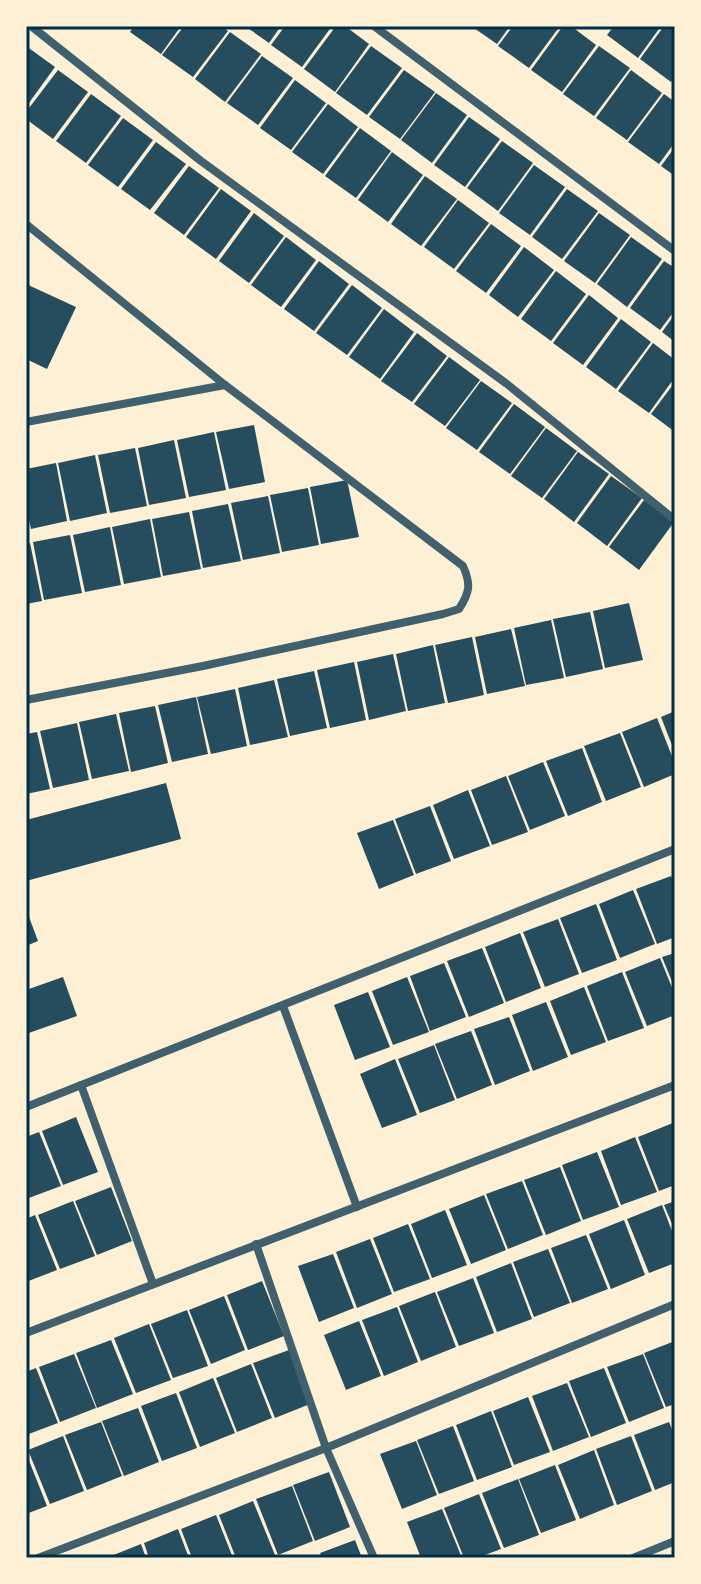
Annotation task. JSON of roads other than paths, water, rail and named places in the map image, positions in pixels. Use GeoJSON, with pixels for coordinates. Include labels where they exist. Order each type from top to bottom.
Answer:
{"type":"FeatureCollection","features":[{"type":"Feature","properties":{"kind":"street"},"geometry":{"type":"LineString","coordinates":[[31,26],[201,161],[507,384],[675,520]]}},
{"type":"Feature","properties":{"kind":"street"},"geometry":{"type":"LineString","coordinates":[[374,26],[675,251]]}},
{"type":"Feature","properties":{"kind":"street"},"geometry":{"type":"LineString","coordinates":[[26,224],[225,385],[463,566],[471,582],[468,597],[459,609],[443,614],[203,666],[26,700]]}},
{"type":"Feature","properties":{"kind":"street"},"geometry":{"type":"LineString","coordinates":[[26,422],[225,385]]}},
{"type":"Feature","properties":{"kind":"street"},"geometry":{"type":"LineString","coordinates":[[26,1107],[675,849]]}},
{"type":"Feature","properties":{"kind":"street"},"geometry":{"type":"LineString","coordinates":[[283,1006],[357,1207]]}},
{"type":"Feature","properties":{"kind":"street"},"geometry":{"type":"LineString","coordinates":[[81,1085],[153,1284]]}},
{"type":"Feature","properties":{"kind":"street"},"geometry":{"type":"LineString","coordinates":[[26,1333],[675,1085]]}},
{"type":"Feature","properties":{"kind":"street"},"geometry":{"type":"LineString","coordinates":[[256,1244],[326,1448],[374,1558]]}},
{"type":"Feature","properties":{"kind":"street"},"geometry":{"type":"LineString","coordinates":[[38,1558],[326,1448],[675,1304]]}},
{"type":"Feature","properties":{"kind":"street"},"geometry":{"type":"LineString","coordinates":[[633,1558],[675,1541]]}}]}
